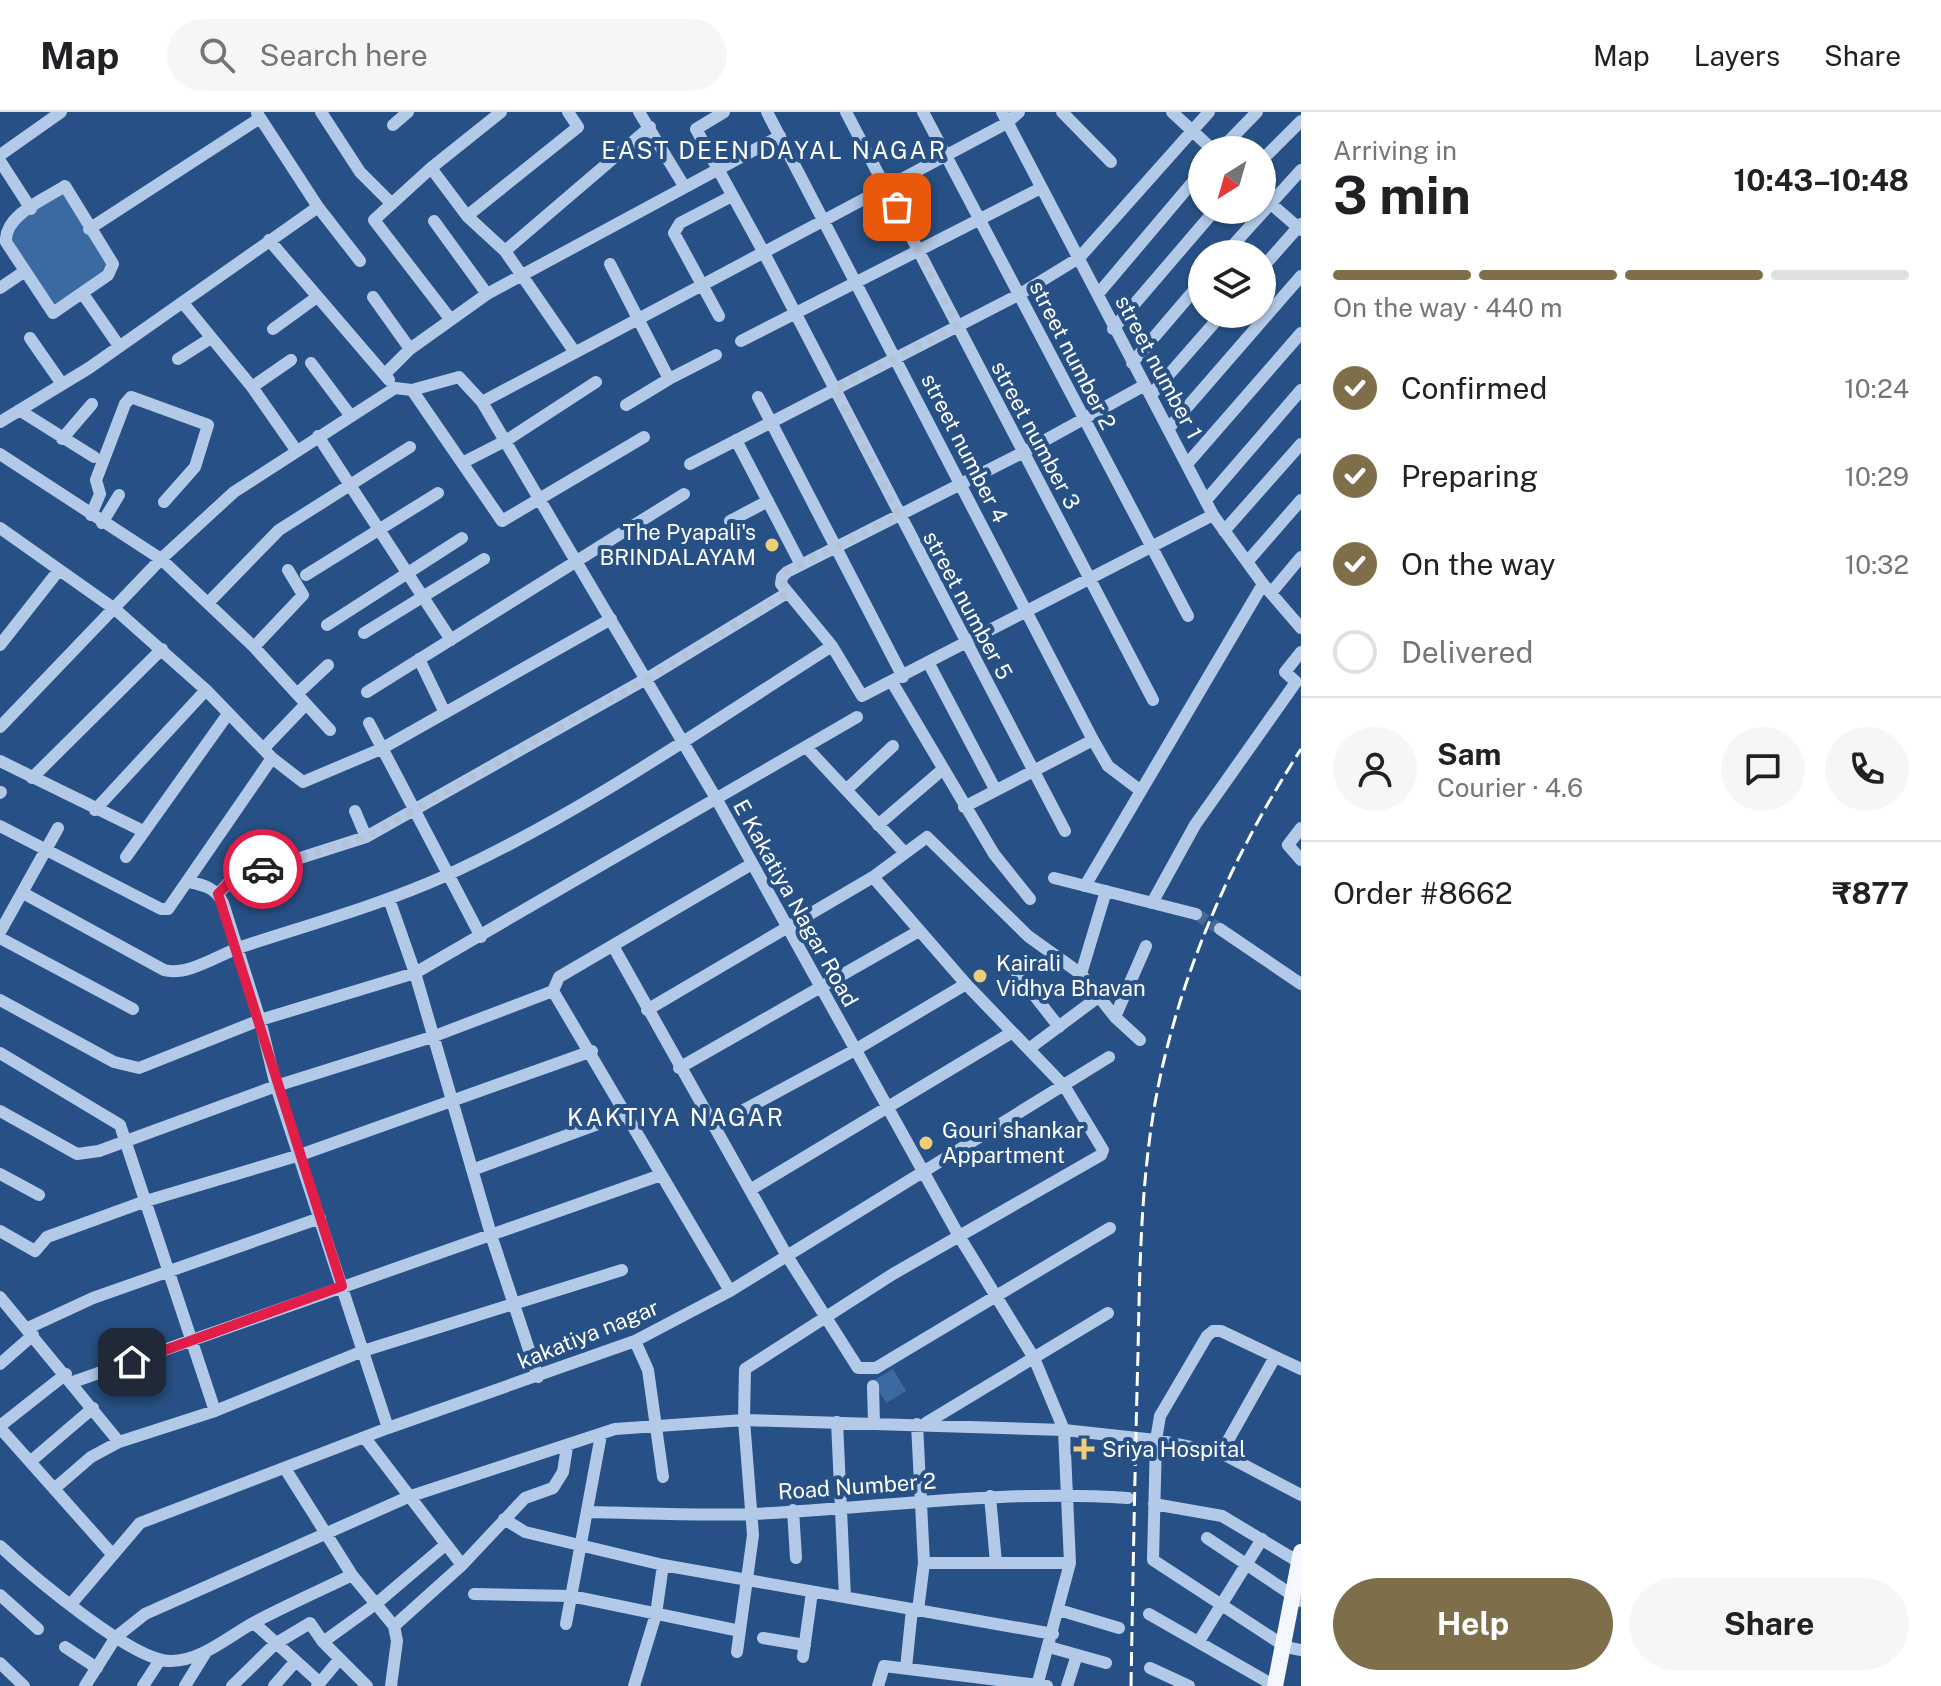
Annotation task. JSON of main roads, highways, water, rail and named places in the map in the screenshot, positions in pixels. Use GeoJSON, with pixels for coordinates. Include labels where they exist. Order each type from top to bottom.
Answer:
{"type":"FeatureCollection","features":[{"type":"Feature","properties":{"kind":"main road"},"geometry":{"type":"LineString","coordinates":[[1275,1686],[1293,1648],[1300,1557]]}},
{"type":"Feature","properties":{"kind":"tunnel"},"geometry":{"type":"LineString","coordinates":[[1196,914],[1220,929]]}},
{"type":"Feature","properties":{"kind":"railway"},"geometry":{"type":"LineString","coordinates":[[1131,1686],[1141,1239],[1151,1126],[1177,1012],[1205,933],[1239,857],[1301,749]]}},
{"type":"Feature","properties":{"kind":"place","name":"The Pyapali's BRINDALAYAM"},"geometry":{"type":"Point","coordinates":[772,545]}},
{"type":"Feature","properties":{"kind":"place","name":"Kairali Vidhya Bhavan"},"geometry":{"type":"Point","coordinates":[980,976]}},
{"type":"Feature","properties":{"kind":"place","name":"Gouri shankar Appartment"},"geometry":{"type":"Point","coordinates":[926,1143]}},
{"type":"Feature","properties":{"kind":"place","name":"Sriya Hospital"},"geometry":{"type":"Point","coordinates":[1084,1449]}},
{"type":"Feature","properties":{"kind":"district","name":"EAST DEEN DAYAL NAGAR"},"geometry":{"type":"Point","coordinates":[774,151]}},
{"type":"Feature","properties":{"kind":"district","name":"KAKTIYA NAGAR"},"geometry":{"type":"Point","coordinates":[676,1118]}}]}
